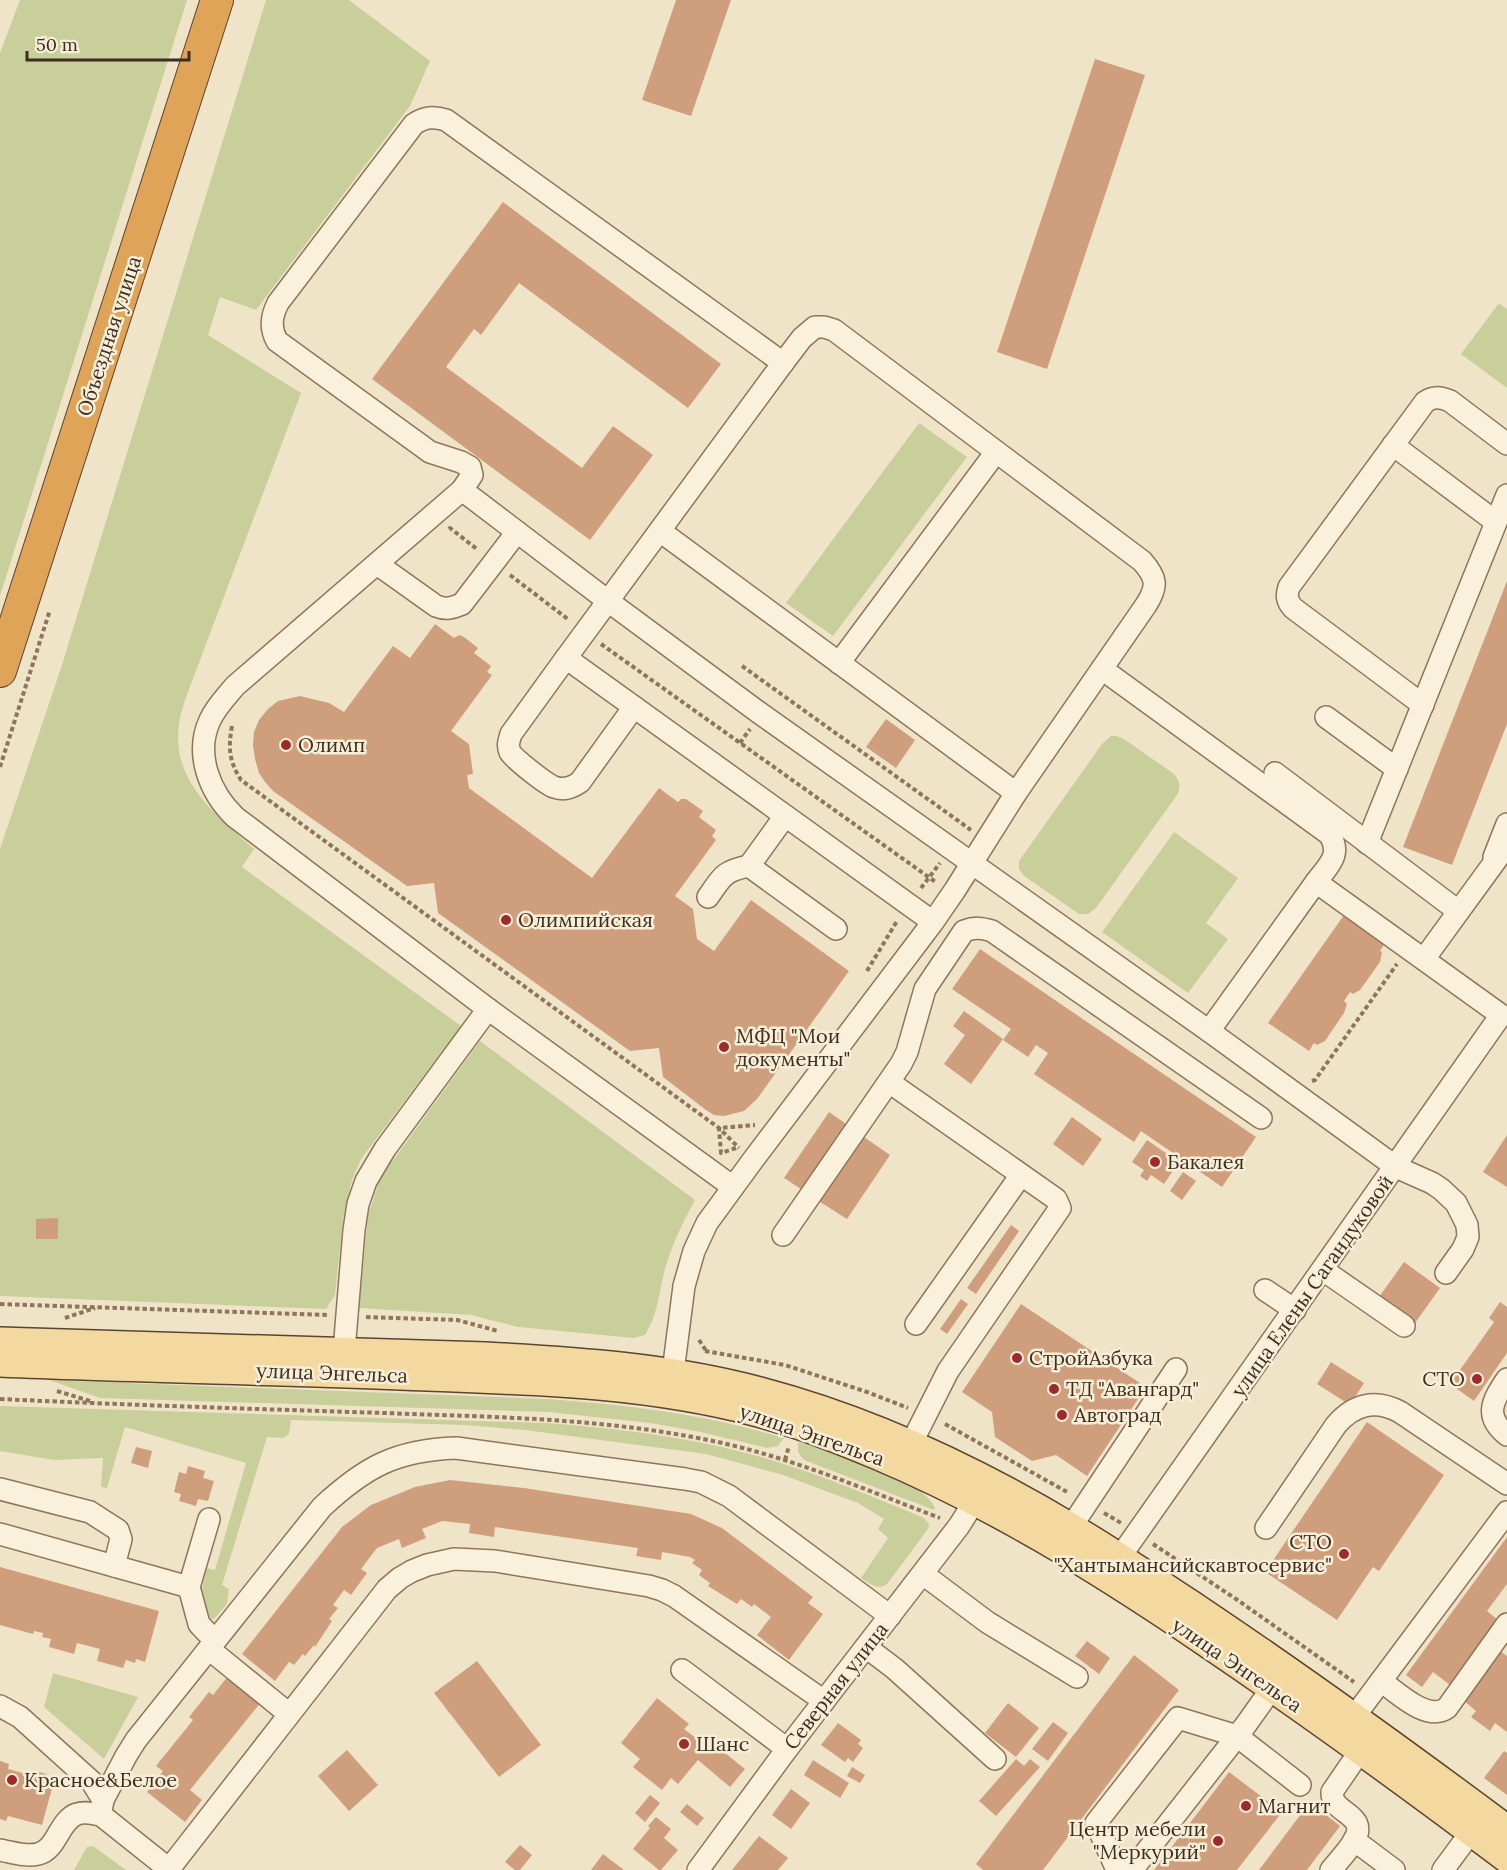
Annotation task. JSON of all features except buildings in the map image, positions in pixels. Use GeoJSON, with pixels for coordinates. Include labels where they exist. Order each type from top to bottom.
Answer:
{"type":"FeatureCollection","features":[{"type":"Feature","properties":{"kind":"highway","name":"Объездная улица"},"geometry":{"type":"LineString","coordinates":[[0,671],[217,0]]}},
{"type":"Feature","properties":{"kind":"main road","name":"улица Энгельса"},"geometry":{"type":"LineString","coordinates":[[0,1341],[344,1362]]}},
{"type":"Feature","properties":{"kind":"main road","name":"улица Энгельса"},"geometry":{"type":"LineString","coordinates":[[0,1363],[546,1359],[614,1365],[840,1440],[901,1466],[980,1491]]}},
{"type":"Feature","properties":{"kind":"main road","name":"улица Энгельса"},"geometry":{"type":"LineString","coordinates":[[671,1384],[748,1388],[847,1418],[910,1444],[980,1491],[1065,1537],[1114,1567],[1279,1678],[1354,1717],[1507,1829]]}},
{"type":"Feature","properties":{"kind":"main road","name":"улица Энгельса"},"geometry":{"type":"LineString","coordinates":[[1279,1678],[1360,1751],[1507,1859]]}},
{"type":"Feature","properties":{"kind":"street"},"geometry":{"type":"LineString","coordinates":[[733,1187],[488,1009],[235,817],[224,807],[213,791],[208,777],[204,751],[209,722],[215,710],[235,686],[462,490],[472,474],[470,467],[461,462],[430,452],[277,341],[271,323],[278,303],[414,124],[422,119],[435,116],[446,120],[783,363]]}},
{"type":"Feature","properties":{"kind":"street"},"geometry":{"type":"LineString","coordinates":[[634,707],[580,782],[573,787],[562,789],[554,787],[515,759],[510,752],[508,744],[511,734],[783,363],[802,338],[815,327],[834,330],[1142,561],[1152,572],[1155,584],[1153,594],[1102,669],[1016,793],[974,846],[933,922],[708,1223],[684,1286],[671,1384]]}},
{"type":"Feature","properties":{"kind":"street"},"geometry":{"type":"LineString","coordinates":[[1423,705],[1293,608],[1286,595],[1289,587],[1425,402],[1441,397],[1450,401],[1507,444]]}},
{"type":"Feature","properties":{"kind":"street"},"geometry":{"type":"LineString","coordinates":[[1393,446],[1496,522]]}},
{"type":"Feature","properties":{"kind":"street"},"geometry":{"type":"LineString","coordinates":[[839,663],[996,452]]}},
{"type":"Feature","properties":{"kind":"street"},"geometry":{"type":"LineString","coordinates":[[462,490],[608,602],[951,850],[974,846],[1209,1031],[1396,1167],[1441,1189],[1456,1203],[1462,1213],[1467,1225],[1468,1237],[1463,1249],[1446,1273]]}},
{"type":"Feature","properties":{"kind":"street"},"geometry":{"type":"LineString","coordinates":[[1367,843],[1507,495]]}},
{"type":"Feature","properties":{"kind":"street"},"geometry":{"type":"LineString","coordinates":[[660,531],[1016,793]]}},
{"type":"Feature","properties":{"kind":"street"},"geometry":{"type":"LineString","coordinates":[[377,564],[436,606],[443,609],[453,608],[462,604],[517,532]]}},
{"type":"Feature","properties":{"kind":"street"},"geometry":{"type":"LineString","coordinates":[[566,658],[933,922]]}},
{"type":"Feature","properties":{"kind":"street"},"geometry":{"type":"LineString","coordinates":[[1102,669],[1329,834],[1334,840],[1334,858],[1209,1031]]}},
{"type":"Feature","properties":{"kind":"street"},"geometry":{"type":"LineString","coordinates":[[1326,717],[1397,769]]}},
{"type":"Feature","properties":{"kind":"street"},"geometry":{"type":"LineString","coordinates":[[1275,773],[1458,911]]}},
{"type":"Feature","properties":{"kind":"street"},"geometry":{"type":"LineString","coordinates":[[708,897],[725,874],[734,869],[749,866],[784,816]]}},
{"type":"Feature","properties":{"kind":"street"},"geometry":{"type":"LineString","coordinates":[[1489,870],[1507,824]]}},
{"type":"Feature","properties":{"kind":"street"},"geometry":{"type":"LineString","coordinates":[[1316,882],[1413,957],[1458,911],[1507,845]]}},
{"type":"Feature","properties":{"kind":"street"},"geometry":{"type":"LineString","coordinates":[[749,866],[836,929]]}},
{"type":"Feature","properties":{"kind":"street"},"geometry":{"type":"LineString","coordinates":[[783,1235],[901,1064],[907,1052],[921,1001],[930,979],[964,931],[972,928],[993,931],[1261,1118]]}},
{"type":"Feature","properties":{"kind":"street","name":"улица Елены Сагандуковой"},"geometry":{"type":"LineString","coordinates":[[1114,1567],[1501,1014],[1413,957]]}},
{"type":"Feature","properties":{"kind":"street"},"geometry":{"type":"LineString","coordinates":[[344,1362],[354,1230],[358,1204],[366,1181],[385,1149],[488,1009]]}},
{"type":"Feature","properties":{"kind":"street"},"geometry":{"type":"LineString","coordinates":[[889,1082],[1056,1199],[1059,1208],[948,1371],[910,1444]]}},
{"type":"Feature","properties":{"kind":"street"},"geometry":{"type":"LineString","coordinates":[[916,1324],[1022,1175]]}},
{"type":"Feature","properties":{"kind":"street"},"geometry":{"type":"LineString","coordinates":[[1323,1270],[1404,1326]]}},
{"type":"Feature","properties":{"kind":"street"},"geometry":{"type":"LineString","coordinates":[[1265,1290],[1295,1310]]}},
{"type":"Feature","properties":{"kind":"street"},"geometry":{"type":"LineString","coordinates":[[1065,1537],[1176,1368]]}},
{"type":"Feature","properties":{"kind":"street"},"geometry":{"type":"LineString","coordinates":[[1507,1379],[1492,1404],[1493,1418],[1499,1429],[1507,1435]]}},
{"type":"Feature","properties":{"kind":"street"},"geometry":{"type":"LineString","coordinates":[[1266,1528],[1336,1425],[1343,1417],[1365,1405],[1388,1406],[1400,1412],[1507,1484]]}},
{"type":"Feature","properties":{"kind":"street"},"geometry":{"type":"LineString","coordinates":[[102,1808],[136,1740],[322,1507],[342,1488],[380,1463],[405,1454],[429,1449],[456,1448],[701,1482],[729,1496],[890,1616]]}},
{"type":"Feature","properties":{"kind":"street"},"geometry":{"type":"LineString","coordinates":[[0,1489],[90,1512],[118,1530],[121,1539],[114,1566]]}},
{"type":"Feature","properties":{"kind":"street","name":"Северная улица"},"geometry":{"type":"LineString","coordinates":[[698,1870],[959,1526],[980,1491]]}},
{"type":"Feature","properties":{"kind":"street"},"geometry":{"type":"LineString","coordinates":[[1354,1717],[1507,1512]]}},
{"type":"Feature","properties":{"kind":"street"},"geometry":{"type":"LineString","coordinates":[[209,1519],[189,1587],[199,1624],[212,1645],[289,1714]]}},
{"type":"Feature","properties":{"kind":"street"},"geometry":{"type":"LineString","coordinates":[[0,1533],[189,1587]]}},
{"type":"Feature","properties":{"kind":"street"},"geometry":{"type":"LineString","coordinates":[[0,1706],[20,1718],[92,1782],[102,1808],[170,1870],[387,1589],[400,1578],[427,1564],[454,1559],[495,1561],[631,1582],[662,1590],[824,1701]]}},
{"type":"Feature","properties":{"kind":"street"},"geometry":{"type":"LineString","coordinates":[[923,1574],[987,1622],[1077,1677]]}},
{"type":"Feature","properties":{"kind":"street"},"geometry":{"type":"LineString","coordinates":[[1382,1681],[1423,1710],[1433,1713],[1442,1712],[1507,1624]]}},
{"type":"Feature","properties":{"kind":"street"},"geometry":{"type":"LineString","coordinates":[[866,1647],[895,1669],[996,1759]]}},
{"type":"Feature","properties":{"kind":"street"},"geometry":{"type":"LineString","coordinates":[[682,1670],[788,1749]]}},
{"type":"Feature","properties":{"kind":"street"},"geometry":{"type":"LineString","coordinates":[[1132,1870],[1237,1736],[1279,1678]]}},
{"type":"Feature","properties":{"kind":"street"},"geometry":{"type":"LineString","coordinates":[[1117,1870],[1096,1823],[1178,1718],[1237,1736],[1300,1785]]}},
{"type":"Feature","properties":{"kind":"street"},"geometry":{"type":"LineString","coordinates":[[1331,1870],[1354,1840],[1358,1831],[1358,1824],[1332,1799],[1332,1792],[1360,1751]]}},
{"type":"Feature","properties":{"kind":"street"},"geometry":{"type":"LineString","coordinates":[[0,1850],[21,1855],[41,1854],[47,1850],[71,1817],[102,1808]]}},
{"type":"Feature","properties":{"kind":"street"},"geometry":{"type":"LineString","coordinates":[[1443,1870],[1471,1832]]}},
{"type":"Feature","properties":{"kind":"street"},"geometry":{"type":"LineString","coordinates":[[1354,1840],[1394,1870]]}},
{"type":"Feature","properties":{"kind":"path"},"geometry":{"type":"LineString","coordinates":[[742,666],[974,846]]}},
{"type":"Feature","properties":{"kind":"path"},"geometry":{"type":"LineString","coordinates":[[867,971],[908,905],[951,850],[974,846]]}},
{"type":"Feature","properties":{"kind":"path"},"geometry":{"type":"LineString","coordinates":[[1304,1080],[1310,1082],[1315,1080],[1413,957]]}},
{"type":"Feature","properties":{"kind":"path"},"geometry":{"type":"LineString","coordinates":[[749,1132],[762,1116]]}},
{"type":"Feature","properties":{"kind":"path"},"geometry":{"type":"LineString","coordinates":[[744,1140],[738,1148],[721,1153],[719,1128],[755,1125]]}},
{"type":"Feature","properties":{"kind":"green space"},"geometry":{"type":"Polygon","coordinates":[[[20,0],[187,0],[0,596],[0,53],[20,0]]]}},
{"type":"Feature","properties":{"kind":"green space"},"geometry":{"type":"Polygon","coordinates":[[[266,0],[349,0],[430,61],[410,106],[256,310],[220,297],[208,335],[301,393],[185,701],[180,718],[178,740],[181,759],[188,777],[210,808],[254,849],[242,867],[461,1026],[361,1159],[352,1180],[343,1219],[335,1295],[326,1309],[0,1296],[0,849],[61,668],[266,0]]]}},
{"type":"Feature","properties":{"kind":"green space"},"geometry":{"type":"Polygon","coordinates":[[[1499,303],[1507,309],[1507,388],[1461,354],[1499,303]]]}},
{"type":"Feature","properties":{"kind":"green space"},"geometry":{"type":"Polygon","coordinates":[[[919,423],[967,457],[833,636],[786,603],[919,423]]]}},
{"type":"Feature","properties":{"kind":"green space"},"geometry":{"type":"Polygon","coordinates":[[[1111,736],[1124,739],[1174,774],[1179,782],[1179,789],[1096,908],[1088,914],[1079,914],[1024,876],[1019,869],[1019,861],[1102,744],[1111,736]]]}},
{"type":"Feature","properties":{"kind":"green space"},"geometry":{"type":"Polygon","coordinates":[[[1174,832],[1238,878],[1206,923],[1228,939],[1188,993],[1102,932],[1174,832]]]}},
{"type":"Feature","properties":{"kind":"green space"},"geometry":{"type":"Polygon","coordinates":[[[480,1041],[695,1200],[671,1251],[655,1311],[645,1335],[634,1338],[518,1327],[471,1315],[359,1308],[368,1216],[380,1178],[480,1041]]]}},
{"type":"Feature","properties":{"kind":"green space"},"geometry":{"type":"Polygon","coordinates":[[[49,1380],[547,1399],[666,1412],[725,1423],[784,1438],[778,1446],[767,1448],[701,1432],[650,1423],[548,1412],[100,1398],[49,1380]]]}},
{"type":"Feature","properties":{"kind":"green space"},"geometry":{"type":"Polygon","coordinates":[[[0,1406],[546,1423],[606,1428],[666,1436],[755,1455],[837,1483],[924,1518],[929,1524],[928,1529],[887,1584],[880,1587],[861,1578],[888,1538],[878,1529],[884,1519],[858,1503],[783,1475],[706,1454],[525,1430],[465,1425],[291,1420],[289,1434],[284,1438],[267,1437],[222,1585],[229,1589],[227,1604],[212,1619],[203,1609],[204,1581],[207,1568],[215,1570],[246,1463],[125,1427],[107,1488],[101,1487],[103,1458],[54,1460],[0,1451],[0,1406]]]}},
{"type":"Feature","properties":{"kind":"green space"},"geometry":{"type":"Polygon","coordinates":[[[798,1442],[895,1477],[927,1497],[935,1508],[934,1510],[804,1460],[798,1452],[798,1442]]]}},
{"type":"Feature","properties":{"kind":"green space"},"geometry":{"type":"Polygon","coordinates":[[[53,1673],[138,1697],[104,1759],[44,1707],[53,1673]]]}},
{"type":"Feature","properties":{"kind":"green space"},"geometry":{"type":"Polygon","coordinates":[[[93,1846],[126,1870],[74,1870],[87,1847],[93,1846]]]}},
{"type":"Feature","properties":{"kind":"place","name":"Олимп"},"geometry":{"type":"Point","coordinates":[286,745]}},
{"type":"Feature","properties":{"kind":"place","name":"Олимпийская"},"geometry":{"type":"Point","coordinates":[506,920]}},
{"type":"Feature","properties":{"kind":"place","name":"МФЦ \"Мои документы\""},"geometry":{"type":"Point","coordinates":[724,1047]}},
{"type":"Feature","properties":{"kind":"place","name":"Бакалея"},"geometry":{"type":"Point","coordinates":[1155,1162]}},
{"type":"Feature","properties":{"kind":"place","name":"СтройАзбука"},"geometry":{"type":"Point","coordinates":[1017,1358]}},
{"type":"Feature","properties":{"kind":"place","name":"СТО"},"geometry":{"type":"Point","coordinates":[1477,1379]}},
{"type":"Feature","properties":{"kind":"place","name":"ТД \"Авангард\""},"geometry":{"type":"Point","coordinates":[1054,1389]}},
{"type":"Feature","properties":{"kind":"place","name":"Автоград"},"geometry":{"type":"Point","coordinates":[1062,1415]}},
{"type":"Feature","properties":{"kind":"place","name":"СТО \"Хантымансийскавтосервис\""},"geometry":{"type":"Point","coordinates":[1344,1554]}},
{"type":"Feature","properties":{"kind":"place","name":"Шанс"},"geometry":{"type":"Point","coordinates":[684,1744]}},
{"type":"Feature","properties":{"kind":"place","name":"Красное&Белое"},"geometry":{"type":"Point","coordinates":[12,1780]}},
{"type":"Feature","properties":{"kind":"place","name":"Магнит"},"geometry":{"type":"Point","coordinates":[1246,1806]}},
{"type":"Feature","properties":{"kind":"place","name":"Центр мебели \"Меркурий\""},"geometry":{"type":"Point","coordinates":[1218,1841]}}]}
